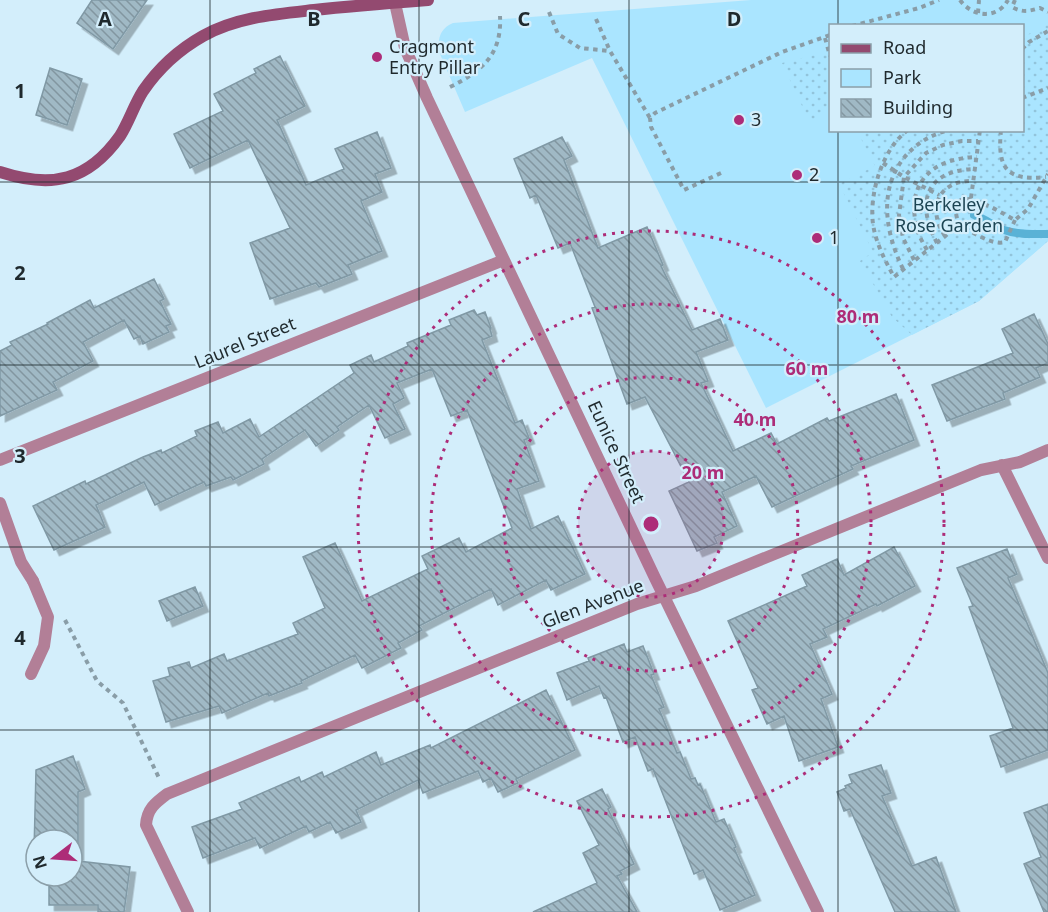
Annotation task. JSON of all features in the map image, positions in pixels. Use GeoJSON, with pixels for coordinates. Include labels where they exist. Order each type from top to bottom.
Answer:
{"type":"FeatureCollection","features":[{"type":"Feature","properties":{"kind":"street"},"geometry":{"type":"LineString","coordinates":[[0,172],[20,178],[55,180],[75,175],[94,166],[120,135],[144,91],[175,55],[204,35],[234,23],[267,15],[428,0]]}},
{"type":"Feature","properties":{"kind":"street","name":"Eunice Street"},"geometry":{"type":"LineString","coordinates":[[394,3],[405,48],[665,597],[818,912]]}},
{"type":"Feature","properties":{"kind":"street","name":"Laurel Street"},"geometry":{"type":"LineString","coordinates":[[0,460],[504,260]]}},
{"type":"Feature","properties":{"kind":"street","name":"Glen Avenue"},"geometry":{"type":"LineString","coordinates":[[188,912],[146,825],[147,815],[154,804],[167,794],[637,604],[696,586],[981,470],[1020,462],[1048,450]]}},
{"type":"Feature","properties":{"kind":"street"},"geometry":{"type":"LineString","coordinates":[[1002,465],[1048,558]]}},
{"type":"Feature","properties":{"kind":"street"},"geometry":{"type":"LineString","coordinates":[[0,503],[21,562],[33,581],[48,617],[44,646],[31,674]]}},
{"type":"Feature","properties":{"kind":"path"},"geometry":{"type":"LineString","coordinates":[[859,24],[919,8],[939,0]]}},
{"type":"Feature","properties":{"kind":"path"},"geometry":{"type":"LineString","coordinates":[[960,0],[969,11],[978,13],[995,12],[1003,8],[1008,0]]}},
{"type":"Feature","properties":{"kind":"path"},"geometry":{"type":"LineString","coordinates":[[978,13],[979,0]]}},
{"type":"Feature","properties":{"kind":"path"},"geometry":{"type":"LineString","coordinates":[[1015,0],[1012,7],[1020,11],[1027,12],[1040,8],[1048,12]]}},
{"type":"Feature","properties":{"kind":"path"},"geometry":{"type":"LineString","coordinates":[[549,12],[558,34],[580,48],[609,51]]}},
{"type":"Feature","properties":{"kind":"path"},"geometry":{"type":"LineString","coordinates":[[450,87],[486,64],[496,49],[501,28],[500,16]]}},
{"type":"Feature","properties":{"kind":"path"},"geometry":{"type":"LineString","coordinates":[[596,19],[609,51],[650,118],[651,128],[684,190],[721,173]]}},
{"type":"Feature","properties":{"kind":"path"},"geometry":{"type":"LineString","coordinates":[[1024,48],[1029,42],[1048,31]]}},
{"type":"Feature","properties":{"kind":"path"},"geometry":{"type":"LineString","coordinates":[[650,118],[655,113],[782,52],[829,35]]}},
{"type":"Feature","properties":{"kind":"path"},"geometry":{"type":"LineString","coordinates":[[825,38],[829,50]]}},
{"type":"Feature","properties":{"kind":"path"},"geometry":{"type":"LineString","coordinates":[[1024,98],[1048,88]]}},
{"type":"Feature","properties":{"kind":"path"},"geometry":{"type":"LineString","coordinates":[[904,132],[892,146],[883,163],[875,190],[873,223],[881,252],[894,277],[959,225]]}},
{"type":"Feature","properties":{"kind":"path"},"geometry":{"type":"LineString","coordinates":[[903,269],[893,248],[887,220],[887,194],[894,171],[912,147],[942,132]]}},
{"type":"Feature","properties":{"kind":"path"},"geometry":{"type":"LineString","coordinates":[[971,198],[980,132]]}},
{"type":"Feature","properties":{"kind":"path"},"geometry":{"type":"LineString","coordinates":[[1001,132],[999,150],[1002,163],[1010,173],[1020,177],[1047,175]]}},
{"type":"Feature","properties":{"kind":"path"},"geometry":{"type":"LineString","coordinates":[[914,260],[903,238],[899,215],[904,177],[926,153],[943,145],[962,141],[978,141]]}},
{"type":"Feature","properties":{"kind":"path"},"geometry":{"type":"LineString","coordinates":[[927,250],[917,230],[915,219],[914,209],[918,185],[933,167],[947,160],[977,157]]}},
{"type":"Feature","properties":{"kind":"path"},"geometry":{"type":"LineString","coordinates":[[883,163],[939,195]]}},
{"type":"Feature","properties":{"kind":"path"},"geometry":{"type":"LineString","coordinates":[[937,243],[932,235],[926,209],[929,190],[943,175],[975,169]]}},
{"type":"Feature","properties":{"kind":"path"},"geometry":{"type":"LineString","coordinates":[[1015,220],[971,198],[963,199],[957,205],[956,214],[959,225],[993,242],[1005,242],[1011,226],[1028,209],[1047,175]]}},
{"type":"Feature","properties":{"kind":"path"},"geometry":{"type":"LineString","coordinates":[[945,236],[936,215],[939,195],[949,186],[959,182],[973,181]]}},
{"type":"Feature","properties":{"kind":"path"},"geometry":{"type":"LineString","coordinates":[[63,615],[97,681],[123,704],[167,794]]}},
{"type":"Feature","properties":{"kind":"green space","name":"Berkeley Rose Garden"},"geometry":{"type":"Polygon","coordinates":[[[751,0],[1048,0],[1048,241],[979,301],[766,408],[592,58],[465,112],[439,49],[442,32],[448,25],[751,0]]]}},
{"type":"Feature","properties":{"kind":"green space","name":"Berkeley Rose Garden"},"geometry":{"type":"Polygon","coordinates":[[[1048,24],[1048,241],[979,301],[912,335],[892,317],[860,261],[873,252],[839,184],[875,166],[858,132],[1024,132],[1024,36],[1048,24]]]}},
{"type":"Feature","properties":{"kind":"green space"},"geometry":{"type":"Polygon","coordinates":[[[829,51],[829,113],[810,123],[782,63],[829,51]]]}},
{"type":"Feature","properties":{"kind":"building"},"geometry":{"type":"Polygon","coordinates":[[[92,0],[147,0],[113,49],[77,23],[92,0]]]}},
{"type":"Feature","properties":{"kind":"building"},"geometry":{"type":"Polygon","coordinates":[[[280,56],[305,106],[277,120],[306,185],[344,169],[335,149],[377,132],[391,168],[375,174],[382,192],[361,201],[382,251],[348,265],[352,274],[319,287],[316,283],[270,299],[250,243],[290,228],[248,140],[190,168],[174,134],[223,111],[214,94],[256,73],[254,69],[280,56]]]}},
{"type":"Feature","properties":{"kind":"building"},"geometry":{"type":"Polygon","coordinates":[[[50,68],[82,79],[67,125],[36,115],[50,68]]]}},
{"type":"Feature","properties":{"kind":"building"},"geometry":{"type":"Polygon","coordinates":[[[562,137],[572,156],[564,160],[598,248],[647,227],[663,265],[661,266],[692,330],[720,319],[728,340],[696,352],[708,381],[701,383],[733,451],[771,433],[777,444],[827,418],[829,421],[896,394],[914,440],[851,466],[853,469],[772,507],[756,476],[722,492],[737,526],[714,537],[717,543],[697,551],[669,491],[689,482],[645,397],[627,404],[592,308],[595,307],[570,243],[558,248],[536,195],[530,198],[514,159],[562,137]]]}},
{"type":"Feature","properties":{"kind":"building"},"geometry":{"type":"Polygon","coordinates":[[[154,279],[164,299],[160,301],[171,324],[166,326],[169,332],[143,344],[140,336],[134,339],[124,320],[83,342],[93,361],[53,382],[57,390],[0,416],[0,351],[12,345],[10,342],[90,300],[94,308],[154,279]]]}},
{"type":"Feature","properties":{"kind":"building"},"geometry":{"type":"Polygon","coordinates":[[[474,310],[477,315],[485,312],[492,336],[482,340],[515,423],[522,420],[529,438],[524,440],[539,481],[517,489],[531,529],[558,516],[585,574],[551,590],[546,580],[498,605],[491,589],[419,626],[422,630],[398,643],[401,648],[362,668],[355,655],[301,681],[302,683],[269,696],[268,693],[222,713],[219,706],[166,722],[153,681],[170,676],[168,668],[189,662],[191,668],[224,654],[227,661],[298,634],[293,623],[325,608],[303,557],[335,543],[362,601],[428,569],[422,556],[459,538],[466,552],[512,528],[467,410],[451,416],[432,369],[397,383],[404,398],[393,404],[405,429],[385,438],[369,405],[337,427],[339,430],[316,446],[305,430],[262,459],[264,464],[233,480],[231,477],[206,486],[204,482],[155,505],[144,482],[96,505],[105,527],[54,550],[33,506],[143,457],[161,450],[162,453],[197,436],[195,431],[218,422],[223,433],[250,419],[259,437],[354,373],[350,365],[371,355],[374,362],[408,346],[407,343],[451,325],[449,320],[474,310]]]}},
{"type":"Feature","properties":{"kind":"building"},"geometry":{"type":"Polygon","coordinates":[[[1034,314],[1048,344],[1048,363],[1036,368],[1040,377],[1003,393],[1005,399],[947,421],[932,385],[1013,353],[1002,329],[1034,314]]]}},
{"type":"Feature","properties":{"kind":"building"},"geometry":{"type":"Polygon","coordinates":[[[894,547],[915,586],[877,606],[876,604],[823,629],[827,637],[810,644],[832,694],[821,699],[838,747],[799,761],[784,716],[767,724],[752,690],[758,688],[728,621],[807,586],[802,575],[837,559],[844,575],[894,547]]]}},
{"type":"Feature","properties":{"kind":"building"},"geometry":{"type":"Polygon","coordinates":[[[1007,549],[1017,574],[1008,578],[1048,673],[1048,750],[1001,767],[990,736],[1013,728],[969,607],[973,606],[957,568],[1007,549]]]}},
{"type":"Feature","properties":{"kind":"building"},"geometry":{"type":"Polygon","coordinates":[[[195,587],[203,606],[167,621],[159,601],[195,587]]]}},
{"type":"Feature","properties":{"kind":"building"},"geometry":{"type":"Polygon","coordinates":[[[624,644],[627,652],[643,646],[654,674],[651,675],[664,707],[659,709],[677,753],[680,752],[691,779],[695,778],[698,785],[700,784],[716,822],[724,819],[755,895],[720,910],[703,870],[694,874],[653,769],[648,771],[635,737],[623,742],[606,697],[604,698],[599,686],[567,700],[557,673],[624,644]]]}},
{"type":"Feature","properties":{"kind":"building"},"geometry":{"type":"Polygon","coordinates":[[[546,690],[575,750],[516,779],[518,783],[498,792],[491,778],[483,782],[478,771],[423,793],[418,780],[356,810],[361,822],[336,833],[330,822],[309,832],[306,826],[260,848],[255,838],[203,858],[192,827],[242,809],[239,803],[299,777],[301,782],[322,772],[324,777],[376,752],[381,765],[430,745],[431,748],[546,690]]]}},
{"type":"Feature","properties":{"kind":"building"},"geometry":{"type":"Polygon","coordinates":[[[73,756],[85,789],[78,792],[78,828],[35,828],[36,770],[73,756]]]}},
{"type":"Feature","properties":{"kind":"building"},"geometry":{"type":"Polygon","coordinates":[[[881,765],[891,793],[882,796],[912,866],[936,857],[956,912],[895,912],[850,809],[844,811],[837,792],[852,783],[849,775],[881,765]]]}},
{"type":"Feature","properties":{"kind":"building"},"geometry":{"type":"Polygon","coordinates":[[[602,789],[611,807],[608,809],[634,864],[620,871],[622,874],[617,876],[637,912],[533,912],[597,883],[583,853],[599,845],[577,801],[602,789]]]}},
{"type":"Feature","properties":{"kind":"building"},"geometry":{"type":"Polygon","coordinates":[[[1048,804],[1048,912],[1044,912],[1024,864],[1041,857],[1024,813],[1048,804]]]}},
{"type":"Feature","properties":{"kind":"building"},"geometry":{"type":"Polygon","coordinates":[[[84,862],[130,867],[124,912],[98,912],[98,905],[49,905],[49,888],[84,888],[84,862]]]}},
{"type":"Feature","properties":{"kind":"waterway"},"geometry":{"type":"LineString","coordinates":[[974,215],[1009,232],[1048,234]]}},
{"type":"Feature","properties":{"kind":"place","name":"Cragmont Entry Pillar"},"geometry":{"type":"Point","coordinates":[377,57]}},
{"type":"Feature","properties":{"kind":"place","name":"3"},"geometry":{"type":"Point","coordinates":[739,120]}},
{"type":"Feature","properties":{"kind":"place","name":"2"},"geometry":{"type":"Point","coordinates":[797,175]}},
{"type":"Feature","properties":{"kind":"place","name":"1"},"geometry":{"type":"Point","coordinates":[817,238]}}]}
